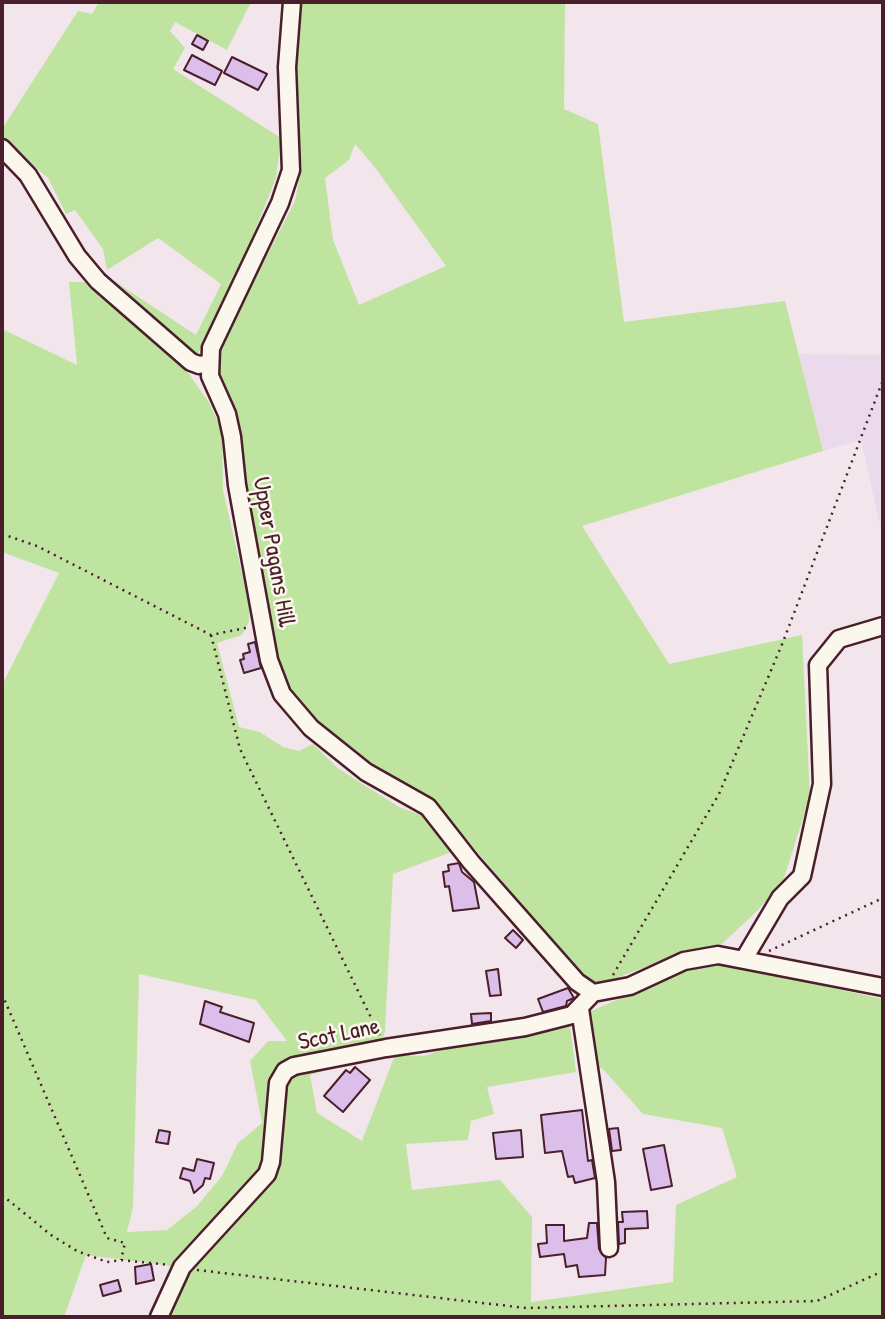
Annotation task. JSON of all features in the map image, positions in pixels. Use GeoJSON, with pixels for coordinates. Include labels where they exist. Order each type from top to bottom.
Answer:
{"type":"FeatureCollection","features":[{"type":"Feature","properties":{"kind":"street","name":"Upper Pagans Hill"},"geometry":{"type":"LineString","coordinates":[[292,2],[286,67],[291,170],[280,202],[211,348],[210,376],[227,414],[232,437],[269,660],[282,695],[311,728],[366,772],[428,807],[577,982],[600,992]]}},
{"type":"Feature","properties":{"kind":"street"},"geometry":{"type":"LineString","coordinates":[[2,149],[28,175],[77,256],[98,281],[191,362],[199,365],[211,363]]}},
{"type":"Feature","properties":{"kind":"street"},"geometry":{"type":"LineString","coordinates":[[747,959],[780,898],[802,876],[822,784],[818,665],[839,639],[883,626]]}},
{"type":"Feature","properties":{"kind":"street"},"geometry":{"type":"LineString","coordinates":[[609,1248],[606,1182],[580,1009],[600,992],[630,986],[684,961],[718,955],[883,988]]}},
{"type":"Feature","properties":{"kind":"street","name":"Scot Lane"},"geometry":{"type":"LineString","coordinates":[[159,1317],[182,1268],[267,1174],[271,1162],[278,1083],[285,1071],[294,1066],[386,1048],[525,1027],[572,1015],[580,1009]]}},
{"type":"Feature","properties":{"kind":"path"},"geometry":{"type":"LineString","coordinates":[[600,992],[719,794],[783,642],[883,380]]}},
{"type":"Feature","properties":{"kind":"path"},"geometry":{"type":"LineString","coordinates":[[2,534],[37,546],[211,635],[246,626],[262,630]]}},
{"type":"Feature","properties":{"kind":"path"},"geometry":{"type":"LineString","coordinates":[[211,635],[240,750],[386,1048]]}},
{"type":"Feature","properties":{"kind":"path"},"geometry":{"type":"LineString","coordinates":[[747,959],[883,898]]}},
{"type":"Feature","properties":{"kind":"path"},"geometry":{"type":"LineString","coordinates":[[2,993],[107,1238],[125,1243],[121,1260]]}},
{"type":"Feature","properties":{"kind":"path"},"geometry":{"type":"LineString","coordinates":[[2,1195],[51,1235],[78,1251],[107,1262],[153,1261],[182,1268],[526,1308],[817,1301],[883,1271]]}},
{"type":"Feature","properties":{"kind":"shaded area"},"geometry":{"type":"Polygon","coordinates":[[[797,354],[883,355],[883,538],[861,440],[823,451],[797,354]]]}},
{"type":"Feature","properties":{"kind":"green space"},"geometry":{"type":"Polygon","coordinates":[[[99,2],[251,2],[227,50],[175,22],[170,31],[185,48],[173,69],[281,138],[276,178],[250,243],[198,354],[185,351],[109,284],[111,279],[196,335],[221,284],[158,238],[107,270],[103,249],[75,210],[66,214],[48,178],[2,138],[2,129],[78,11],[92,14],[99,2]]]}},
{"type":"Feature","properties":{"kind":"green space"},"geometry":{"type":"Polygon","coordinates":[[[299,2],[565,2],[564,109],[598,124],[624,322],[785,301],[823,451],[582,526],[669,664],[802,635],[810,796],[784,878],[758,910],[722,944],[679,954],[606,982],[589,982],[431,798],[363,759],[302,707],[284,682],[270,636],[237,422],[218,372],[221,345],[295,201],[302,166],[295,122],[293,63],[299,2]],[[355,144],[349,160],[325,178],[333,240],[359,305],[446,266],[355,144]]]}},
{"type":"Feature","properties":{"kind":"green space"},"geometry":{"type":"Polygon","coordinates":[[[69,282],[87,282],[189,374],[210,404],[222,432],[223,490],[249,604],[249,621],[242,635],[217,643],[239,727],[260,732],[283,747],[299,751],[313,744],[339,769],[399,807],[423,816],[454,851],[393,874],[385,1031],[379,1054],[310,1075],[317,1113],[362,1141],[395,1055],[424,1056],[466,1042],[570,1026],[576,1072],[487,1087],[494,1114],[471,1121],[468,1140],[406,1144],[412,1190],[500,1180],[532,1217],[531,1302],[673,1282],[676,1205],[737,1177],[722,1128],[643,1114],[602,1068],[597,1069],[585,1021],[591,1011],[689,969],[708,964],[728,965],[883,999],[883,1317],[159,1317],[181,1267],[86,1255],[64,1317],[2,1317],[2,685],[59,573],[2,552],[2,329],[77,365],[69,282]],[[139,974],[133,1207],[127,1232],[167,1230],[196,1207],[222,1176],[238,1143],[262,1123],[250,1061],[268,1041],[287,1041],[256,1000],[139,974]]]}},
{"type":"Feature","properties":{"kind":"building"},"geometry":{"type":"Polygon","coordinates":[[[197,35],[208,41],[203,50],[192,44],[197,35]]]}},
{"type":"Feature","properties":{"kind":"building"},"geometry":{"type":"Polygon","coordinates":[[[192,55],[222,71],[215,85],[184,70],[192,55]]]}},
{"type":"Feature","properties":{"kind":"building"},"geometry":{"type":"Polygon","coordinates":[[[232,57],[267,74],[258,90],[224,73],[232,57]]]}},
{"type":"Feature","properties":{"kind":"building"},"geometry":{"type":"Polygon","coordinates":[[[255,642],[261,668],[244,673],[240,660],[244,659],[243,654],[250,652],[248,644],[255,642]]]}},
{"type":"Feature","properties":{"kind":"building"},"geometry":{"type":"Polygon","coordinates":[[[459,863],[462,872],[474,882],[479,908],[453,911],[449,886],[445,887],[443,872],[449,871],[448,865],[459,863]]]}},
{"type":"Feature","properties":{"kind":"building"},"geometry":{"type":"Polygon","coordinates":[[[513,930],[523,940],[516,948],[505,938],[513,930]]]}},
{"type":"Feature","properties":{"kind":"building"},"geometry":{"type":"Polygon","coordinates":[[[498,969],[501,995],[490,996],[486,971],[498,969]]]}},
{"type":"Feature","properties":{"kind":"building"},"geometry":{"type":"Polygon","coordinates":[[[568,988],[574,998],[567,1001],[566,1006],[543,1012],[538,999],[568,988]]]}},
{"type":"Feature","properties":{"kind":"building"},"geometry":{"type":"Polygon","coordinates":[[[205,1001],[222,1007],[220,1012],[254,1023],[249,1042],[200,1024],[205,1001]]]}},
{"type":"Feature","properties":{"kind":"building"},"geometry":{"type":"Polygon","coordinates":[[[491,1013],[491,1021],[472,1024],[471,1014],[491,1013]]]}},
{"type":"Feature","properties":{"kind":"building"},"geometry":{"type":"Polygon","coordinates":[[[355,1067],[370,1080],[343,1112],[324,1096],[346,1070],[350,1073],[355,1067]]]}},
{"type":"Feature","properties":{"kind":"building"},"geometry":{"type":"Polygon","coordinates":[[[582,1110],[588,1161],[592,1160],[595,1178],[575,1183],[573,1176],[568,1177],[562,1151],[545,1153],[541,1115],[582,1110]]]}},
{"type":"Feature","properties":{"kind":"building"},"geometry":{"type":"Polygon","coordinates":[[[618,1128],[621,1150],[612,1151],[609,1129],[618,1128]]]}},
{"type":"Feature","properties":{"kind":"building"},"geometry":{"type":"Polygon","coordinates":[[[159,1130],[170,1132],[168,1144],[156,1142],[159,1130]]]}},
{"type":"Feature","properties":{"kind":"building"},"geometry":{"type":"Polygon","coordinates":[[[521,1130],[523,1157],[496,1159],[493,1133],[521,1130]]]}},
{"type":"Feature","properties":{"kind":"building"},"geometry":{"type":"Polygon","coordinates":[[[664,1145],[672,1186],[651,1190],[643,1149],[664,1145]]]}},
{"type":"Feature","properties":{"kind":"building"},"geometry":{"type":"Polygon","coordinates":[[[197,1159],[214,1163],[210,1179],[205,1178],[203,1185],[194,1193],[190,1181],[180,1178],[183,1168],[194,1171],[197,1159]]]}},
{"type":"Feature","properties":{"kind":"building"},"geometry":{"type":"Polygon","coordinates":[[[647,1211],[648,1228],[625,1229],[625,1243],[619,1244],[618,1222],[623,1222],[622,1212],[647,1211]]]}},
{"type":"Feature","properties":{"kind":"building"},"geometry":{"type":"Polygon","coordinates":[[[589,1223],[597,1223],[599,1249],[606,1258],[605,1275],[579,1277],[577,1265],[566,1267],[564,1254],[540,1257],[538,1244],[547,1243],[546,1225],[564,1225],[564,1241],[587,1238],[589,1223]]]}},
{"type":"Feature","properties":{"kind":"building"},"geometry":{"type":"Polygon","coordinates":[[[151,1264],[154,1280],[136,1284],[135,1267],[151,1264]]]}},
{"type":"Feature","properties":{"kind":"building"},"geometry":{"type":"Polygon","coordinates":[[[118,1280],[121,1291],[103,1296],[100,1285],[118,1280]]]}}]}
